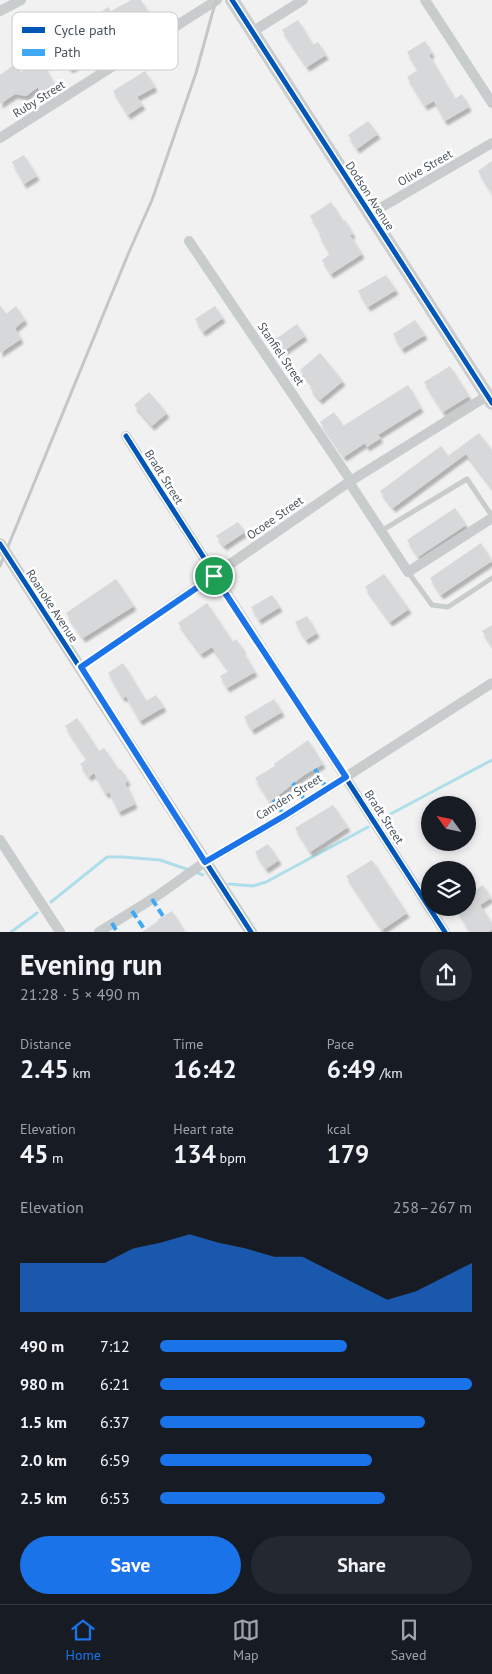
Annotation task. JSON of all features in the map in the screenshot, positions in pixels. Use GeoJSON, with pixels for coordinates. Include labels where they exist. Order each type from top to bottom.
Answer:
{"type":"FeatureCollection","features":[{"type":"Feature","properties":{"kind":"main road","name":"Dodson Avenue"},"geometry":{"type":"LineString","coordinates":[[232,0],[490,399]]}},
{"type":"Feature","properties":{"kind":"street"},"geometry":{"type":"LineString","coordinates":[[0,11],[21,0]]}},
{"type":"Feature","properties":{"kind":"street","name":"Ruby Street"},"geometry":{"type":"LineString","coordinates":[[178,25],[217,0]]}},
{"type":"Feature","properties":{"kind":"street"},"geometry":{"type":"LineString","coordinates":[[252,32],[303,0]]}},
{"type":"Feature","properties":{"kind":"street"},"geometry":{"type":"LineString","coordinates":[[425,0],[492,104]]}},
{"type":"Feature","properties":{"kind":"street","name":"Ruby Street"},"geometry":{"type":"LineString","coordinates":[[0,138],[107,70]]}},
{"type":"Feature","properties":{"kind":"street","name":"Olive Street"},"geometry":{"type":"LineString","coordinates":[[370,214],[492,143]]}},
{"type":"Feature","properties":{"kind":"street","name":"Stanfiel Street"},"geometry":{"type":"LineString","coordinates":[[190,241],[350,481],[380,531],[408,572]]}},
{"type":"Feature","properties":{"kind":"street","name":"Ocoee Street"},"geometry":{"type":"LineString","coordinates":[[81,667],[350,481],[490,399]]}},
{"type":"Feature","properties":{"kind":"street","name":"Bradt Street"},"geometry":{"type":"LineString","coordinates":[[126,436],[214,576],[445,932]]}},
{"type":"Feature","properties":{"kind":"street"},"geometry":{"type":"LineString","coordinates":[[408,572],[492,517]]}},
{"type":"Feature","properties":{"kind":"street","name":"Roanoke Avenue"},"geometry":{"type":"LineString","coordinates":[[0,544],[251,932]]}},
{"type":"Feature","properties":{"kind":"street","name":"Camden Street"},"geometry":{"type":"LineString","coordinates":[[99,932],[157,896],[205,862],[284,816],[492,683]]}},
{"type":"Feature","properties":{"kind":"street"},"geometry":{"type":"LineString","coordinates":[[0,840],[60,932]]}},
{"type":"Feature","properties":{"kind":"lane"},"geometry":{"type":"LineString","coordinates":[[380,531],[467,479],[492,517]]}},
{"type":"Feature","properties":{"kind":"lane"},"geometry":{"type":"LineString","coordinates":[[408,572],[432,605],[448,607],[492,578]]}},
{"type":"Feature","properties":{"kind":"building"},"geometry":{"type":"Polygon","coordinates":[[[131,0],[141,0],[148,12],[101,12],[108,7],[111,11],[131,0]]]}},
{"type":"Feature","properties":{"kind":"building"},"geometry":{"type":"Polygon","coordinates":[[[298,20],[313,45],[318,42],[326,55],[307,67],[282,30],[298,20]]]}},
{"type":"Feature","properties":{"kind":"building"},"geometry":{"type":"Polygon","coordinates":[[[425,41],[432,53],[429,55],[455,99],[462,94],[469,107],[445,121],[434,101],[425,106],[407,77],[418,70],[407,52],[425,41]]]}},
{"type":"Feature","properties":{"kind":"building"},"geometry":{"type":"Polygon","coordinates":[[[12,66],[12,70],[20,70],[21,72],[24,70],[46,70],[54,84],[40,92],[38,87],[26,96],[15,94],[0,104],[0,75],[12,66]]]}},
{"type":"Feature","properties":{"kind":"building"},"geometry":{"type":"Polygon","coordinates":[[[145,71],[155,87],[137,97],[143,105],[128,115],[113,91],[145,71]]]}},
{"type":"Feature","properties":{"kind":"building"},"geometry":{"type":"Polygon","coordinates":[[[368,121],[378,134],[357,149],[348,135],[368,121]]]}},
{"type":"Feature","properties":{"kind":"building"},"geometry":{"type":"Polygon","coordinates":[[[24,155],[37,176],[24,184],[12,162],[24,155]]]}},
{"type":"Feature","properties":{"kind":"building"},"geometry":{"type":"Polygon","coordinates":[[[492,161],[492,193],[478,171],[492,161]]]}},
{"type":"Feature","properties":{"kind":"building"},"geometry":{"type":"Polygon","coordinates":[[[331,202],[343,221],[345,220],[353,234],[350,235],[362,254],[331,274],[322,260],[330,254],[310,216],[331,202]]]}},
{"type":"Feature","properties":{"kind":"building"},"geometry":{"type":"Polygon","coordinates":[[[386,275],[396,290],[368,307],[358,291],[386,275]]]}},
{"type":"Feature","properties":{"kind":"building"},"geometry":{"type":"Polygon","coordinates":[[[0,305],[6,314],[16,306],[25,320],[15,328],[21,339],[0,353],[0,305]]]}},
{"type":"Feature","properties":{"kind":"building"},"geometry":{"type":"Polygon","coordinates":[[[215,306],[223,318],[203,332],[195,319],[215,306]]]}},
{"type":"Feature","properties":{"kind":"building"},"geometry":{"type":"Polygon","coordinates":[[[415,320],[425,335],[402,349],[393,334],[415,320]]]}},
{"type":"Feature","properties":{"kind":"building"},"geometry":{"type":"Polygon","coordinates":[[[297,324],[305,336],[281,353],[273,341],[297,324]]]}},
{"type":"Feature","properties":{"kind":"building"},"geometry":{"type":"Polygon","coordinates":[[[320,353],[343,381],[320,400],[310,388],[313,386],[300,370],[320,353]]]}},
{"type":"Feature","properties":{"kind":"building"},"geometry":{"type":"Polygon","coordinates":[[[450,366],[469,396],[443,412],[424,382],[450,366]]]}},
{"type":"Feature","properties":{"kind":"building"},"geometry":{"type":"Polygon","coordinates":[[[408,385],[421,408],[378,435],[381,438],[367,447],[365,443],[344,457],[320,422],[334,412],[343,426],[408,385]]]}},
{"type":"Feature","properties":{"kind":"building"},"geometry":{"type":"Polygon","coordinates":[[[149,392],[167,413],[152,426],[134,405],[149,392]]]}},
{"type":"Feature","properties":{"kind":"building"},"geometry":{"type":"Polygon","coordinates":[[[479,433],[492,450],[492,488],[466,454],[393,508],[380,491],[441,446],[448,456],[479,433]]]}},
{"type":"Feature","properties":{"kind":"building"},"geometry":{"type":"Polygon","coordinates":[[[455,508],[466,525],[418,557],[407,540],[455,508]]]}},
{"type":"Feature","properties":{"kind":"building"},"geometry":{"type":"Polygon","coordinates":[[[238,522],[245,532],[224,546],[216,536],[238,522]]]}},
{"type":"Feature","properties":{"kind":"building"},"geometry":{"type":"Polygon","coordinates":[[[481,543],[492,561],[441,595],[430,578],[481,543]]]}},
{"type":"Feature","properties":{"kind":"building"},"geometry":{"type":"Polygon","coordinates":[[[384,574],[409,609],[390,622],[365,587],[384,574]]]}},
{"type":"Feature","properties":{"kind":"building"},"geometry":{"type":"Polygon","coordinates":[[[116,579],[134,606],[83,638],[66,613],[116,579]]]}},
{"type":"Feature","properties":{"kind":"building"},"geometry":{"type":"Polygon","coordinates":[[[272,595],[280,607],[259,620],[251,607],[272,595]]]}},
{"type":"Feature","properties":{"kind":"building"},"geometry":{"type":"Polygon","coordinates":[[[207,603],[233,642],[236,639],[243,649],[255,672],[227,688],[220,676],[229,671],[212,647],[201,654],[178,623],[207,603]]]}},
{"type":"Feature","properties":{"kind":"building"},"geometry":{"type":"Polygon","coordinates":[[[307,616],[317,633],[306,640],[295,622],[307,616]]]}},
{"type":"Feature","properties":{"kind":"building"},"geometry":{"type":"Polygon","coordinates":[[[492,625],[492,646],[482,631],[492,625]]]}},
{"type":"Feature","properties":{"kind":"building"},"geometry":{"type":"Polygon","coordinates":[[[123,663],[146,701],[156,695],[164,707],[140,721],[126,696],[123,698],[108,673],[123,663]]]}},
{"type":"Feature","properties":{"kind":"building"},"geometry":{"type":"Polygon","coordinates":[[[274,699],[282,712],[252,730],[244,717],[274,699]]]}},
{"type":"Feature","properties":{"kind":"building"},"geometry":{"type":"Polygon","coordinates":[[[77,718],[99,751],[104,748],[119,770],[121,769],[128,781],[125,783],[135,804],[119,812],[109,792],[106,794],[94,773],[89,777],[80,764],[87,759],[65,726],[77,718]]]}},
{"type":"Feature","properties":{"kind":"building"},"geometry":{"type":"Polygon","coordinates":[[[308,740],[323,764],[304,775],[270,802],[255,778],[275,766],[274,764],[308,740]]]}},
{"type":"Feature","properties":{"kind":"building"},"geometry":{"type":"Polygon","coordinates":[[[333,805],[348,827],[310,852],[295,828],[333,805]]]}},
{"type":"Feature","properties":{"kind":"building"},"geometry":{"type":"Polygon","coordinates":[[[268,844],[279,860],[266,869],[255,852],[268,844]]]}},
{"type":"Feature","properties":{"kind":"building"},"geometry":{"type":"Polygon","coordinates":[[[372,860],[407,913],[382,930],[346,876],[372,860]]]}},
{"type":"Feature","properties":{"kind":"building"},"geometry":{"type":"Polygon","coordinates":[[[483,885],[491,898],[480,905],[492,923],[492,929],[488,932],[470,932],[461,916],[476,916],[476,890],[483,885]]]}},
{"type":"Feature","properties":{"kind":"building"},"geometry":{"type":"Polygon","coordinates":[[[172,911],[185,932],[142,932],[157,920],[172,911]]]}},
{"type":"Feature","properties":{"kind":"waterway"},"geometry":{"type":"LineString","coordinates":[[383,818],[492,760]]}},
{"type":"Feature","properties":{"kind":"waterway"},"geometry":{"type":"LineString","coordinates":[[229,884],[253,886],[266,882],[368,827]]}},
{"type":"Feature","properties":{"kind":"waterway"},"geometry":{"type":"LineString","coordinates":[[51,902],[107,857],[160,860],[189,870]]}},
{"type":"Feature","properties":{"kind":"waterway"},"geometry":{"type":"LineString","coordinates":[[195,872],[203,875]]}},
{"type":"Feature","properties":{"kind":"waterway"},"geometry":{"type":"LineString","coordinates":[[11,932],[37,913]]}},
{"type":"Feature","properties":{"kind":"railway"},"geometry":{"type":"LineString","coordinates":[[0,566],[152,200],[196,73],[216,0]]}},
{"type":"Feature","properties":{"kind":"marked path"},"geometry":{"type":"LineString","coordinates":[[315,769],[327,789]]}},
{"type":"Feature","properties":{"kind":"marked path"},"geometry":{"type":"LineString","coordinates":[[293,783],[306,802]]}},
{"type":"Feature","properties":{"kind":"marked path"},"geometry":{"type":"LineString","coordinates":[[273,800],[285,816]]}},
{"type":"Feature","properties":{"kind":"marked path"},"geometry":{"type":"LineString","coordinates":[[152,899],[163,916]]}},
{"type":"Feature","properties":{"kind":"marked path"},"geometry":{"type":"LineString","coordinates":[[132,911],[145,930]]}},
{"type":"Feature","properties":{"kind":"marked path"},"geometry":{"type":"LineString","coordinates":[[112,923],[117,932]]}},
{"type":"Feature","properties":{"kind":"cycle path"},"geometry":{"type":"LineString","coordinates":[[232,0],[492,403]]}},
{"type":"Feature","properties":{"kind":"cycle path"},"geometry":{"type":"LineString","coordinates":[[126,436],[445,932]]}},
{"type":"Feature","properties":{"kind":"cycle path"},"geometry":{"type":"LineString","coordinates":[[0,544],[251,932]]}},
{"type":"Feature","properties":{"kind":"route"},"geometry":{"type":"LineString","coordinates":[[214,576],[346,777],[205,862],[81,667],[214,576]]}}]}
